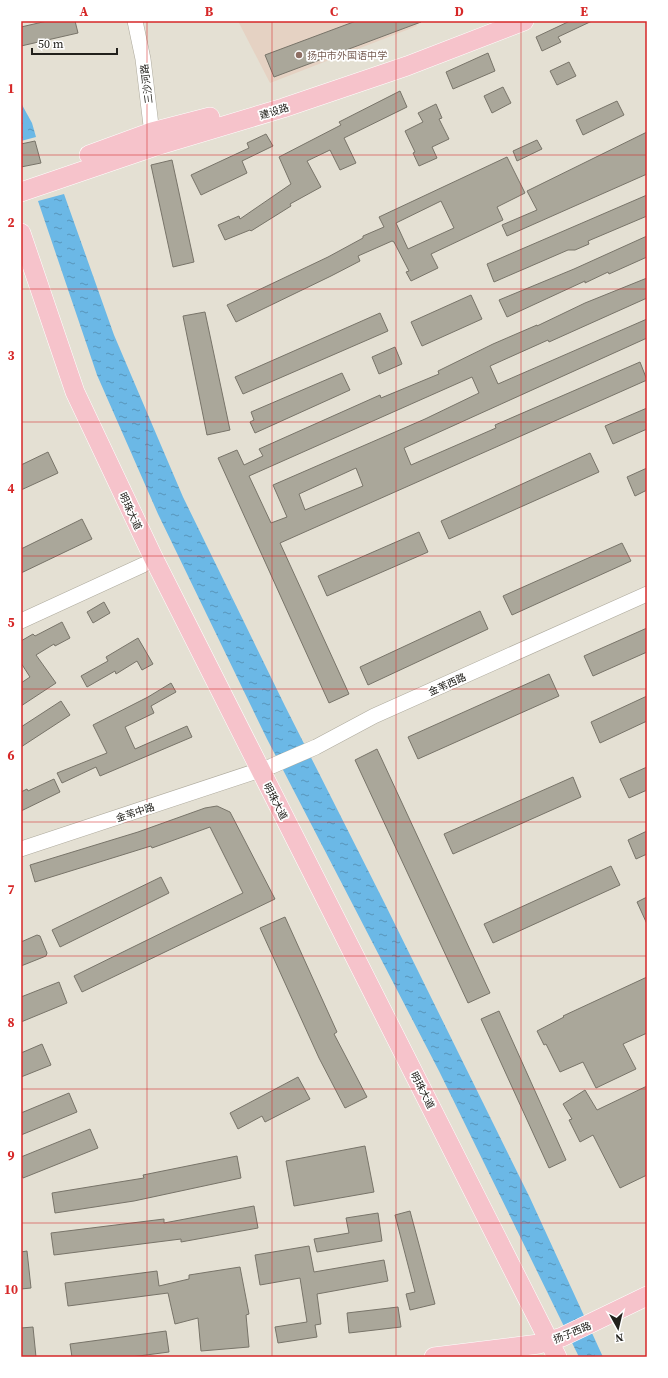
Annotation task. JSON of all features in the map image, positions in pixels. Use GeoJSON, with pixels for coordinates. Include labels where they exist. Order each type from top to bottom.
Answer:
{"type":"FeatureCollection","features":[{"type":"Feature","properties":{"kind":"main road","name":"建设路"},"geometry":{"type":"LineString","coordinates":[[21,180],[153,140],[278,99],[401,56],[491,21]]}},
{"type":"Feature","properties":{"kind":"main road","name":"建设路"},"geometry":{"type":"LineString","coordinates":[[21,192],[153,140],[283,108],[378,76],[522,21]]}},
{"type":"Feature","properties":{"kind":"main road","name":"明珠大道"},"geometry":{"type":"LineString","coordinates":[[21,233],[75,392],[153,557],[550,1350]]}},
{"type":"Feature","properties":{"kind":"main road","name":"明珠大道"},"geometry":{"type":"LineString","coordinates":[[21,272],[65,396],[143,565],[261,771]]}},
{"type":"Feature","properties":{"kind":"main road","name":"扬子西路"},"geometry":{"type":"LineString","coordinates":[[601,1326],[647,1296]]}},
{"type":"Feature","properties":{"kind":"main road","name":"扬子西路"},"geometry":{"type":"LineString","coordinates":[[434,1357],[550,1350],[601,1326],[647,1309]]}},
{"type":"Feature","properties":{"kind":"street","name":"三沙河路"},"geometry":{"type":"LineString","coordinates":[[135,21],[143,59],[153,140]]}},
{"type":"Feature","properties":{"kind":"street"},"geometry":{"type":"LineString","coordinates":[[21,621],[143,565]]}},
{"type":"Feature","properties":{"kind":"street","name":"金苇西路"},"geometry":{"type":"LineString","coordinates":[[261,771],[316,747],[374,716],[647,594]]}},
{"type":"Feature","properties":{"kind":"street","name":"金苇中路"},"geometry":{"type":"LineString","coordinates":[[21,849],[261,771]]}},
{"type":"Feature","properties":{"kind":"shaded area","name":"扬中市外国语中学"},"geometry":{"type":"Polygon","coordinates":[[[238,21],[415,21],[417,26],[270,83],[238,21]]]}},
{"type":"Feature","properties":{"kind":"water"},"geometry":{"type":"Polygon","coordinates":[[[21,103],[32,123],[36,137],[21,141],[21,103]]]}},
{"type":"Feature","properties":{"kind":"water"},"geometry":{"type":"Polygon","coordinates":[[[64,194],[114,335],[183,497],[285,706],[384,902],[530,1198],[603,1357],[579,1357],[439,1071],[267,739],[158,514],[97,375],[38,201],[64,194]]]}},
{"type":"Feature","properties":{"kind":"building"},"geometry":{"type":"Polygon","coordinates":[[[47,21],[75,21],[78,33],[21,46],[21,27],[47,21]]]}},
{"type":"Feature","properties":{"kind":"building"},"geometry":{"type":"Polygon","coordinates":[[[356,21],[421,22],[274,77],[265,55],[356,21]]]}},
{"type":"Feature","properties":{"kind":"building"},"geometry":{"type":"Polygon","coordinates":[[[570,21],[592,21],[558,37],[561,42],[542,51],[536,37],[570,21]]]}},
{"type":"Feature","properties":{"kind":"building"},"geometry":{"type":"Polygon","coordinates":[[[488,53],[495,71],[453,89],[446,72],[488,53]]]}},
{"type":"Feature","properties":{"kind":"building"},"geometry":{"type":"Polygon","coordinates":[[[569,62],[576,76],[557,85],[550,71],[569,62]]]}},
{"type":"Feature","properties":{"kind":"building"},"geometry":{"type":"Polygon","coordinates":[[[503,87],[511,103],[492,113],[484,96],[503,87]]]}},
{"type":"Feature","properties":{"kind":"building"},"geometry":{"type":"Polygon","coordinates":[[[400,91],[407,107],[344,138],[356,163],[340,170],[330,150],[307,161],[321,187],[290,204],[291,206],[251,231],[250,230],[225,240],[218,225],[239,216],[240,219],[291,184],[279,157],[341,125],[339,122],[400,91]]]}},
{"type":"Feature","properties":{"kind":"building"},"geometry":{"type":"Polygon","coordinates":[[[617,101],[624,115],[583,135],[576,120],[617,101]]]}},
{"type":"Feature","properties":{"kind":"building"},"geometry":{"type":"Polygon","coordinates":[[[436,104],[442,118],[439,119],[449,139],[432,147],[437,158],[419,166],[413,153],[415,152],[405,131],[423,122],[418,113],[436,104]]]}},
{"type":"Feature","properties":{"kind":"building"},"geometry":{"type":"Polygon","coordinates":[[[647,132],[647,174],[507,236],[502,225],[537,210],[527,191],[647,132]]]}},
{"type":"Feature","properties":{"kind":"building"},"geometry":{"type":"Polygon","coordinates":[[[266,134],[273,146],[242,161],[247,173],[201,195],[191,175],[249,148],[247,143],[266,134]]]}},
{"type":"Feature","properties":{"kind":"building"},"geometry":{"type":"Polygon","coordinates":[[[537,140],[542,149],[517,161],[513,151],[537,140]]]}},
{"type":"Feature","properties":{"kind":"building"},"geometry":{"type":"Polygon","coordinates":[[[35,141],[41,163],[21,167],[21,144],[35,141]]]}},
{"type":"Feature","properties":{"kind":"building"},"geometry":{"type":"Polygon","coordinates":[[[507,157],[525,193],[497,207],[503,220],[431,254],[438,268],[411,281],[406,272],[409,271],[394,242],[392,241],[358,256],[360,261],[236,322],[227,305],[328,257],[363,238],[363,236],[384,227],[379,217],[507,157]],[[441,201],[396,223],[408,249],[454,228],[441,201]]]}},
{"type":"Feature","properties":{"kind":"building"},"geometry":{"type":"Polygon","coordinates":[[[172,160],[194,262],[173,267],[151,165],[172,160]]]}},
{"type":"Feature","properties":{"kind":"building"},"geometry":{"type":"Polygon","coordinates":[[[647,195],[647,216],[588,241],[589,244],[575,250],[568,250],[494,282],[487,264],[647,195]]]}},
{"type":"Feature","properties":{"kind":"building"},"geometry":{"type":"Polygon","coordinates":[[[647,236],[647,257],[609,274],[608,272],[585,283],[585,281],[507,317],[499,300],[574,269],[647,236]]]}},
{"type":"Feature","properties":{"kind":"building"},"geometry":{"type":"Polygon","coordinates":[[[647,278],[647,298],[549,342],[548,340],[490,366],[498,384],[647,319],[647,338],[404,448],[411,465],[496,428],[495,425],[640,362],[647,380],[280,543],[349,694],[329,703],[218,458],[237,450],[244,465],[263,456],[259,449],[380,395],[381,398],[439,374],[438,371],[493,344],[537,326],[585,303],[647,278]],[[472,377],[249,476],[271,523],[287,517],[273,485],[425,419],[479,393],[472,377]],[[356,468],[299,494],[305,510],[363,486],[356,468]]]}},
{"type":"Feature","properties":{"kind":"building"},"geometry":{"type":"Polygon","coordinates":[[[471,295],[482,319],[422,346],[411,322],[471,295]]]}},
{"type":"Feature","properties":{"kind":"building"},"geometry":{"type":"Polygon","coordinates":[[[205,312],[230,430],[207,435],[183,316],[205,312]]]}},
{"type":"Feature","properties":{"kind":"building"},"geometry":{"type":"Polygon","coordinates":[[[380,313],[388,331],[243,394],[235,377],[380,313]]]}},
{"type":"Feature","properties":{"kind":"building"},"geometry":{"type":"Polygon","coordinates":[[[395,347],[402,364],[379,374],[372,357],[395,347]]]}},
{"type":"Feature","properties":{"kind":"building"},"geometry":{"type":"Polygon","coordinates":[[[342,373],[350,390],[255,433],[250,422],[254,420],[251,412],[342,373]]]}},
{"type":"Feature","properties":{"kind":"building"},"geometry":{"type":"Polygon","coordinates":[[[647,408],[647,429],[613,444],[605,426],[647,408]]]}},
{"type":"Feature","properties":{"kind":"building"},"geometry":{"type":"Polygon","coordinates":[[[48,452],[58,473],[21,490],[21,465],[48,452]]]}},
{"type":"Feature","properties":{"kind":"building"},"geometry":{"type":"Polygon","coordinates":[[[590,453],[599,472],[449,539],[441,521],[590,453]]]}},
{"type":"Feature","properties":{"kind":"building"},"geometry":{"type":"Polygon","coordinates":[[[647,468],[647,490],[635,496],[627,477],[647,468]]]}},
{"type":"Feature","properties":{"kind":"building"},"geometry":{"type":"Polygon","coordinates":[[[82,519],[92,539],[21,573],[21,549],[82,519]]]}},
{"type":"Feature","properties":{"kind":"building"},"geometry":{"type":"Polygon","coordinates":[[[419,532],[428,552],[327,596],[318,576],[419,532]]]}},
{"type":"Feature","properties":{"kind":"building"},"geometry":{"type":"Polygon","coordinates":[[[622,543],[631,561],[512,615],[503,596],[622,543]]]}},
{"type":"Feature","properties":{"kind":"building"},"geometry":{"type":"Polygon","coordinates":[[[104,602],[110,613],[93,623],[87,612],[104,602]]]}},
{"type":"Feature","properties":{"kind":"building"},"geometry":{"type":"Polygon","coordinates":[[[480,611],[488,629],[368,685],[360,667],[480,611]]]}},
{"type":"Feature","properties":{"kind":"building"},"geometry":{"type":"Polygon","coordinates":[[[62,622],[70,638],[55,646],[54,644],[36,655],[56,683],[21,706],[21,683],[30,677],[21,663],[21,641],[33,634],[35,636],[62,622]]]}},
{"type":"Feature","properties":{"kind":"building"},"geometry":{"type":"Polygon","coordinates":[[[647,628],[647,652],[593,676],[584,656],[647,628]]]}},
{"type":"Feature","properties":{"kind":"building"},"geometry":{"type":"Polygon","coordinates":[[[138,638],[153,664],[142,670],[137,661],[116,674],[115,671],[87,687],[81,676],[108,661],[106,657],[138,638]]]}},
{"type":"Feature","properties":{"kind":"building"},"geometry":{"type":"Polygon","coordinates":[[[549,674],[559,696],[418,759],[408,737],[549,674]]]}},
{"type":"Feature","properties":{"kind":"building"},"geometry":{"type":"Polygon","coordinates":[[[171,683],[176,692],[151,706],[154,713],[125,727],[135,749],[187,726],[192,737],[100,776],[96,767],[62,783],[57,773],[107,753],[93,725],[148,697],[171,683]]]}},
{"type":"Feature","properties":{"kind":"building"},"geometry":{"type":"Polygon","coordinates":[[[647,696],[647,721],[600,743],[591,722],[647,696]]]}},
{"type":"Feature","properties":{"kind":"building"},"geometry":{"type":"Polygon","coordinates":[[[61,701],[70,715],[21,747],[21,727],[61,701]]]}},
{"type":"Feature","properties":{"kind":"building"},"geometry":{"type":"Polygon","coordinates":[[[377,749],[490,993],[468,1003],[355,760],[377,749]]]}},
{"type":"Feature","properties":{"kind":"building"},"geometry":{"type":"Polygon","coordinates":[[[647,767],[647,790],[629,798],[620,779],[647,767]]]}},
{"type":"Feature","properties":{"kind":"building"},"geometry":{"type":"Polygon","coordinates":[[[573,777],[581,797],[453,854],[444,834],[573,777]]]}},
{"type":"Feature","properties":{"kind":"building"},"geometry":{"type":"Polygon","coordinates":[[[54,779],[60,792],[21,811],[21,792],[27,789],[28,791],[54,779]]]}},
{"type":"Feature","properties":{"kind":"building"},"geometry":{"type":"Polygon","coordinates":[[[217,806],[230,812],[275,899],[82,992],[74,976],[243,893],[210,827],[152,848],[151,846],[35,882],[30,865],[138,832],[205,808],[217,806]]]}},
{"type":"Feature","properties":{"kind":"building"},"geometry":{"type":"Polygon","coordinates":[[[647,831],[647,854],[636,859],[628,840],[647,831]]]}},
{"type":"Feature","properties":{"kind":"building"},"geometry":{"type":"Polygon","coordinates":[[[611,866],[620,885],[493,943],[484,924],[611,866]]]}},
{"type":"Feature","properties":{"kind":"building"},"geometry":{"type":"Polygon","coordinates":[[[161,877],[169,893],[60,947],[52,930],[161,877]]]}},
{"type":"Feature","properties":{"kind":"building"},"geometry":{"type":"Polygon","coordinates":[[[647,897],[647,924],[637,902],[647,897]]]}},
{"type":"Feature","properties":{"kind":"building"},"geometry":{"type":"Polygon","coordinates":[[[285,917],[337,1032],[334,1034],[367,1097],[345,1108],[319,1058],[260,928],[285,917]]]}},
{"type":"Feature","properties":{"kind":"building"},"geometry":{"type":"Polygon","coordinates":[[[37,935],[40,936],[47,953],[46,956],[21,966],[21,942],[37,935]]]}},
{"type":"Feature","properties":{"kind":"building"},"geometry":{"type":"Polygon","coordinates":[[[647,977],[647,1033],[623,1044],[636,1069],[596,1088],[583,1062],[560,1072],[546,1044],[544,1045],[537,1031],[564,1017],[563,1016],[647,977]]]}},
{"type":"Feature","properties":{"kind":"building"},"geometry":{"type":"Polygon","coordinates":[[[59,982],[67,1003],[21,1022],[21,997],[59,982]]]}},
{"type":"Feature","properties":{"kind":"building"},"geometry":{"type":"Polygon","coordinates":[[[499,1011],[566,1160],[549,1168],[481,1019],[499,1011]]]}},
{"type":"Feature","properties":{"kind":"building"},"geometry":{"type":"Polygon","coordinates":[[[42,1044],[51,1065],[21,1077],[21,1053],[42,1044]]]}},
{"type":"Feature","properties":{"kind":"building"},"geometry":{"type":"Polygon","coordinates":[[[298,1077],[310,1099],[265,1122],[262,1116],[238,1129],[230,1113],[298,1077]]]}},
{"type":"Feature","properties":{"kind":"building"},"geometry":{"type":"Polygon","coordinates":[[[647,1086],[647,1175],[620,1188],[593,1135],[580,1142],[569,1120],[572,1119],[563,1104],[585,1090],[597,1110],[647,1086]]]}},
{"type":"Feature","properties":{"kind":"building"},"geometry":{"type":"Polygon","coordinates":[[[69,1093],[77,1112],[21,1135],[21,1113],[69,1093]]]}},
{"type":"Feature","properties":{"kind":"building"},"geometry":{"type":"Polygon","coordinates":[[[90,1129],[98,1148],[23,1178],[21,1173],[21,1157],[90,1129]]]}},
{"type":"Feature","properties":{"kind":"building"},"geometry":{"type":"Polygon","coordinates":[[[365,1146],[374,1192],[294,1206],[286,1161],[365,1146]]]}},
{"type":"Feature","properties":{"kind":"building"},"geometry":{"type":"Polygon","coordinates":[[[237,1156],[241,1178],[134,1201],[55,1213],[52,1193],[144,1178],[143,1175],[237,1156]]]}},
{"type":"Feature","properties":{"kind":"building"},"geometry":{"type":"Polygon","coordinates":[[[254,1206],[258,1228],[181,1242],[181,1239],[54,1255],[51,1233],[164,1219],[164,1223],[254,1206]]]}},
{"type":"Feature","properties":{"kind":"building"},"geometry":{"type":"Polygon","coordinates":[[[410,1211],[435,1304],[410,1310],[406,1294],[415,1292],[395,1215],[410,1211]]]}},
{"type":"Feature","properties":{"kind":"building"},"geometry":{"type":"Polygon","coordinates":[[[378,1213],[382,1241],[317,1252],[314,1239],[349,1233],[346,1218],[378,1213]]]}},
{"type":"Feature","properties":{"kind":"building"},"geometry":{"type":"Polygon","coordinates":[[[309,1246],[314,1272],[384,1260],[388,1281],[317,1294],[321,1324],[315,1325],[317,1337],[278,1343],[275,1327],[307,1322],[300,1278],[260,1285],[255,1255],[309,1246]]]}},
{"type":"Feature","properties":{"kind":"building"},"geometry":{"type":"Polygon","coordinates":[[[27,1251],[31,1288],[21,1289],[21,1252],[27,1251]]]}},
{"type":"Feature","properties":{"kind":"building"},"geometry":{"type":"Polygon","coordinates":[[[240,1267],[249,1314],[246,1315],[249,1347],[201,1351],[198,1318],[175,1324],[168,1293],[68,1306],[65,1283],[157,1271],[159,1286],[189,1279],[189,1275],[240,1267]]]}},
{"type":"Feature","properties":{"kind":"building"},"geometry":{"type":"Polygon","coordinates":[[[398,1307],[401,1327],[349,1333],[347,1313],[398,1307]]]}},
{"type":"Feature","properties":{"kind":"building"},"geometry":{"type":"Polygon","coordinates":[[[33,1327],[36,1357],[21,1357],[21,1328],[33,1327]]]}},
{"type":"Feature","properties":{"kind":"building"},"geometry":{"type":"Polygon","coordinates":[[[166,1331],[169,1352],[131,1357],[72,1357],[70,1344],[166,1331]]]}},
{"type":"Feature","properties":{"kind":"place","name":"扬中市外国语中学"},"geometry":{"type":"Point","coordinates":[299,55]}}]}
